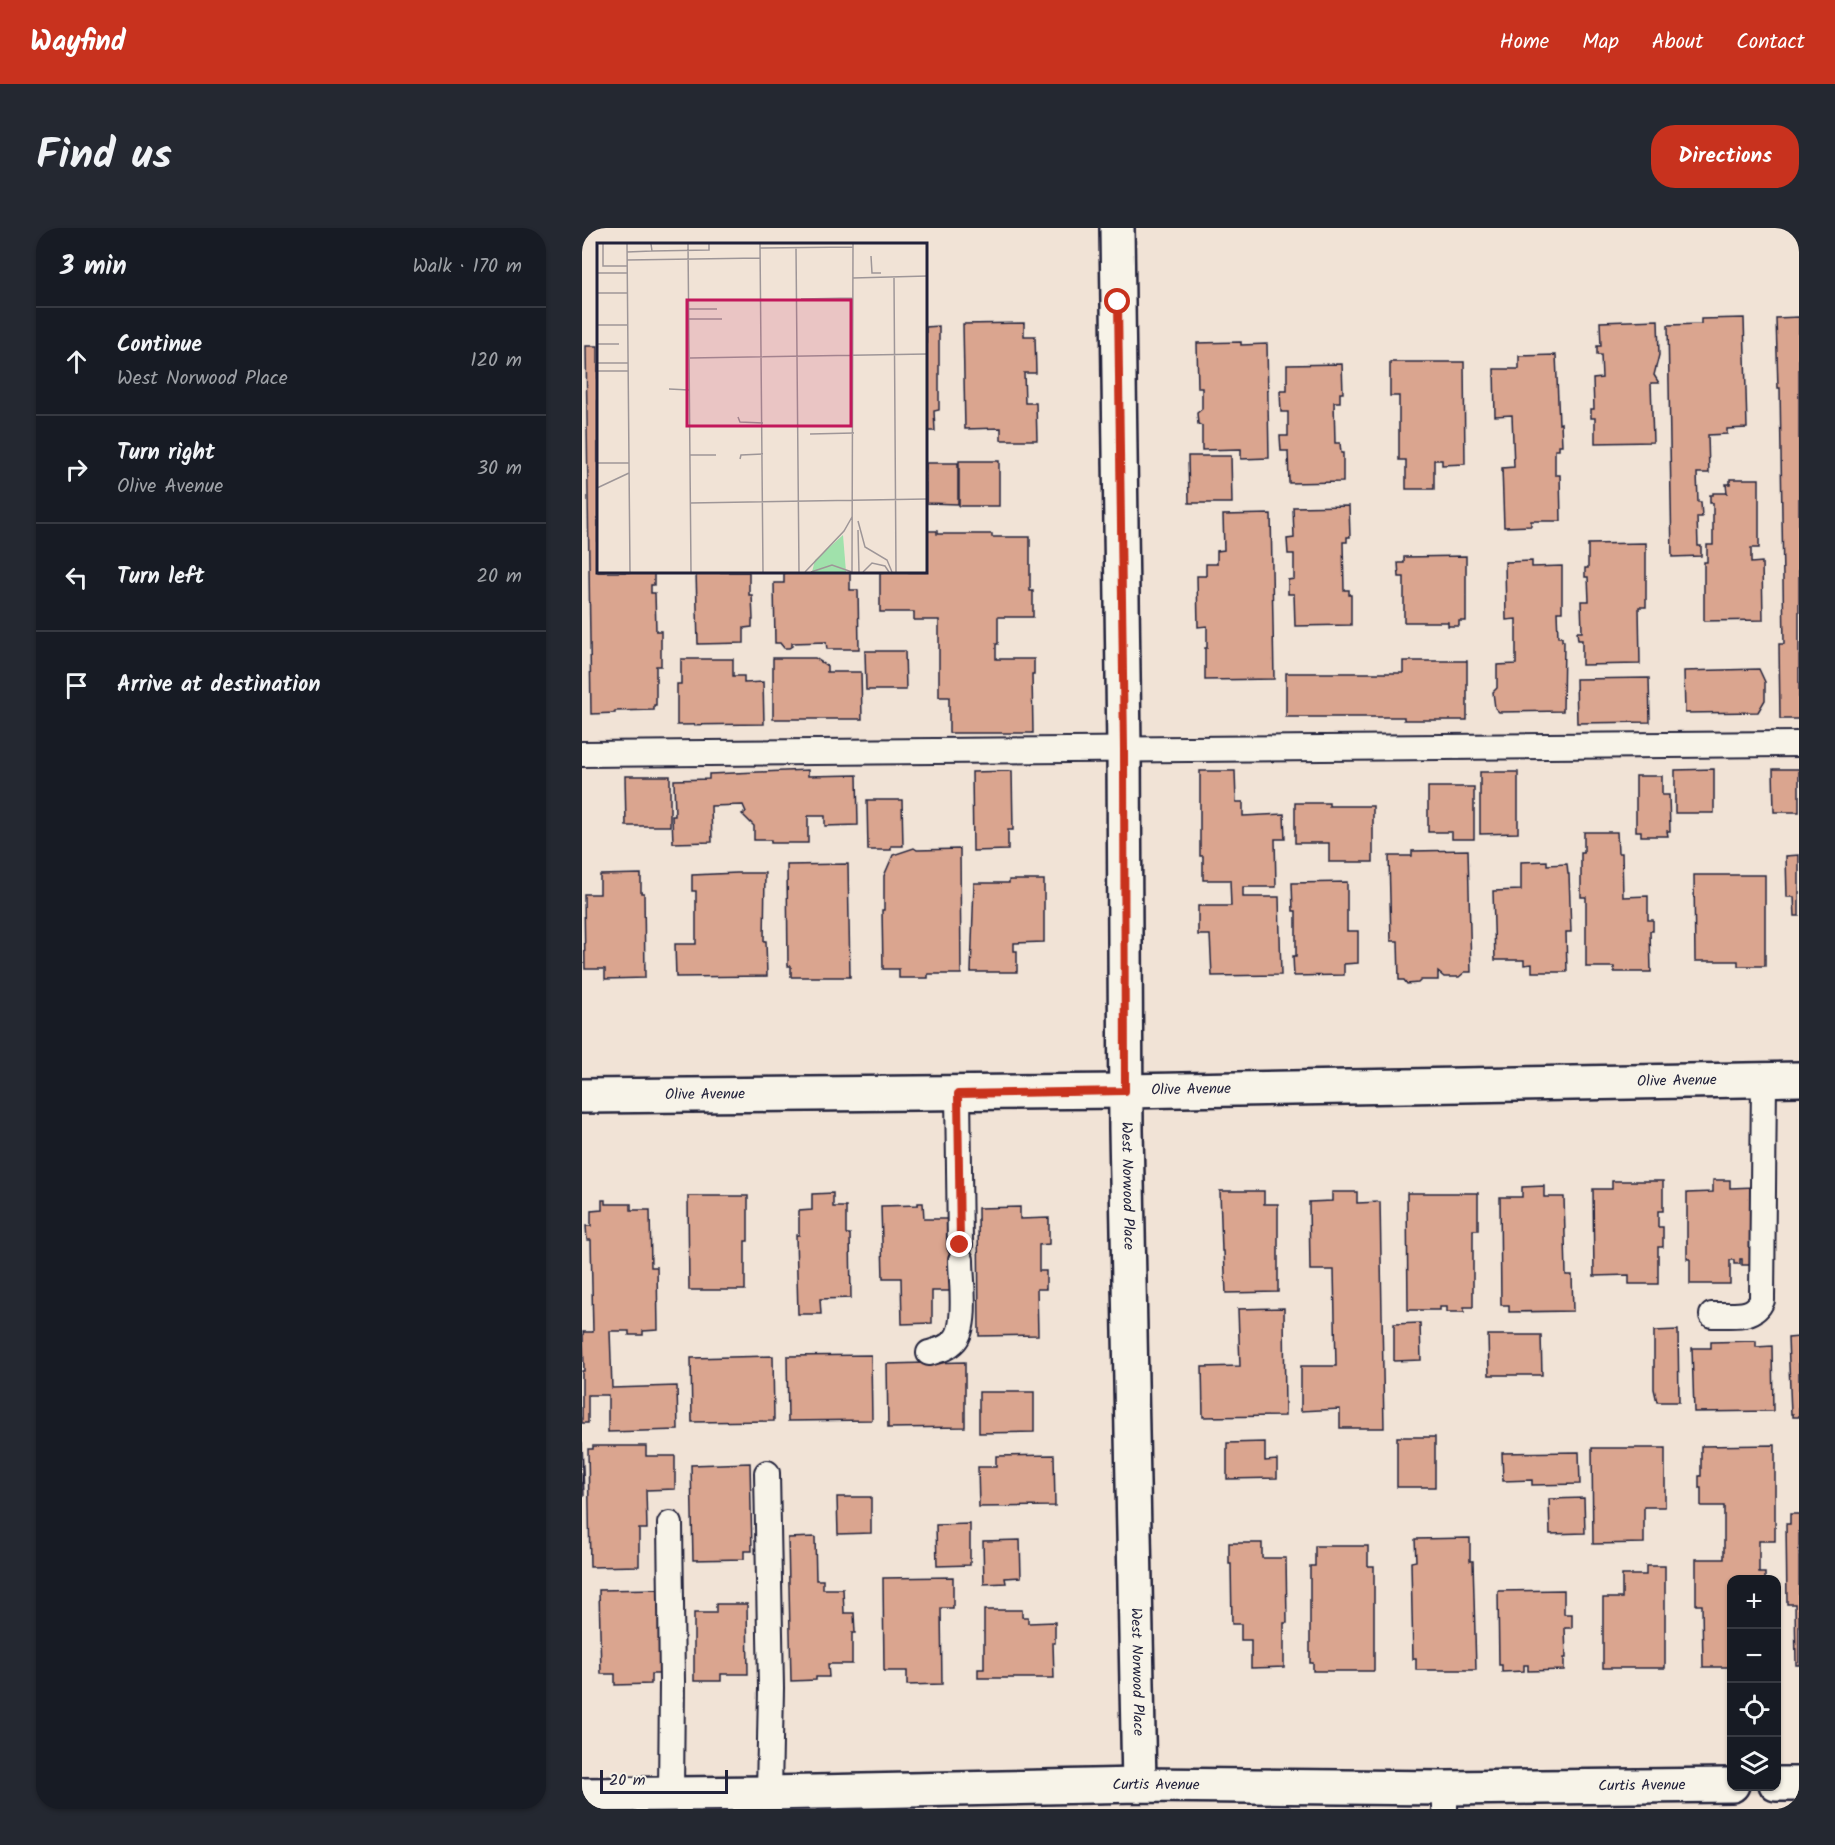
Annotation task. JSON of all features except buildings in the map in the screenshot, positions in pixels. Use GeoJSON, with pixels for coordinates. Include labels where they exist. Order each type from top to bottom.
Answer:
{"type":"FeatureCollection","features":[{"type":"Feature","properties":{"kind":"street","name":"West Norwood Place"},"geometry":{"type":"LineString","coordinates":[[1117,228],[1124,749],[1125,1091],[1139,1785]]}},
{"type":"Feature","properties":{"kind":"street","name":"Olive Avenue"},"geometry":{"type":"LineString","coordinates":[[582,1096],[958,1094],[1799,1079]]}},
{"type":"Feature","properties":{"kind":"street"},"geometry":{"type":"LineString","coordinates":[[1781,1784],[1799,1784]]}},
{"type":"Feature","properties":{"kind":"street","name":"Curtis Avenue"},"geometry":{"type":"LineString","coordinates":[[582,1795],[1139,1785],[1445,1798],[1727,1785]]}},
{"type":"Feature","properties":{"kind":"lane"},"geometry":{"type":"LineString","coordinates":[[582,754],[1799,744]]}},
{"type":"Feature","properties":{"kind":"lane"},"geometry":{"type":"LineString","coordinates":[[1712,1315],[1750,1314],[1759,1308],[1762,1300],[1764,1079]]}},
{"type":"Feature","properties":{"kind":"lane"},"geometry":{"type":"LineString","coordinates":[[929,1353],[945,1348],[956,1340],[962,1326],[958,1094]]}},
{"type":"Feature","properties":{"kind":"lane"},"geometry":{"type":"LineString","coordinates":[[767,1473],[771,1688],[769,1793]]}},
{"type":"Feature","properties":{"kind":"lane"},"geometry":{"type":"LineString","coordinates":[[670,1524],[671,1795]]}},
{"type":"Feature","properties":{"kind":"route"},"geometry":{"type":"LineString","coordinates":[[960,1245],[958,1094],[1125,1091],[1124,749],[1118,302]]}}]}
